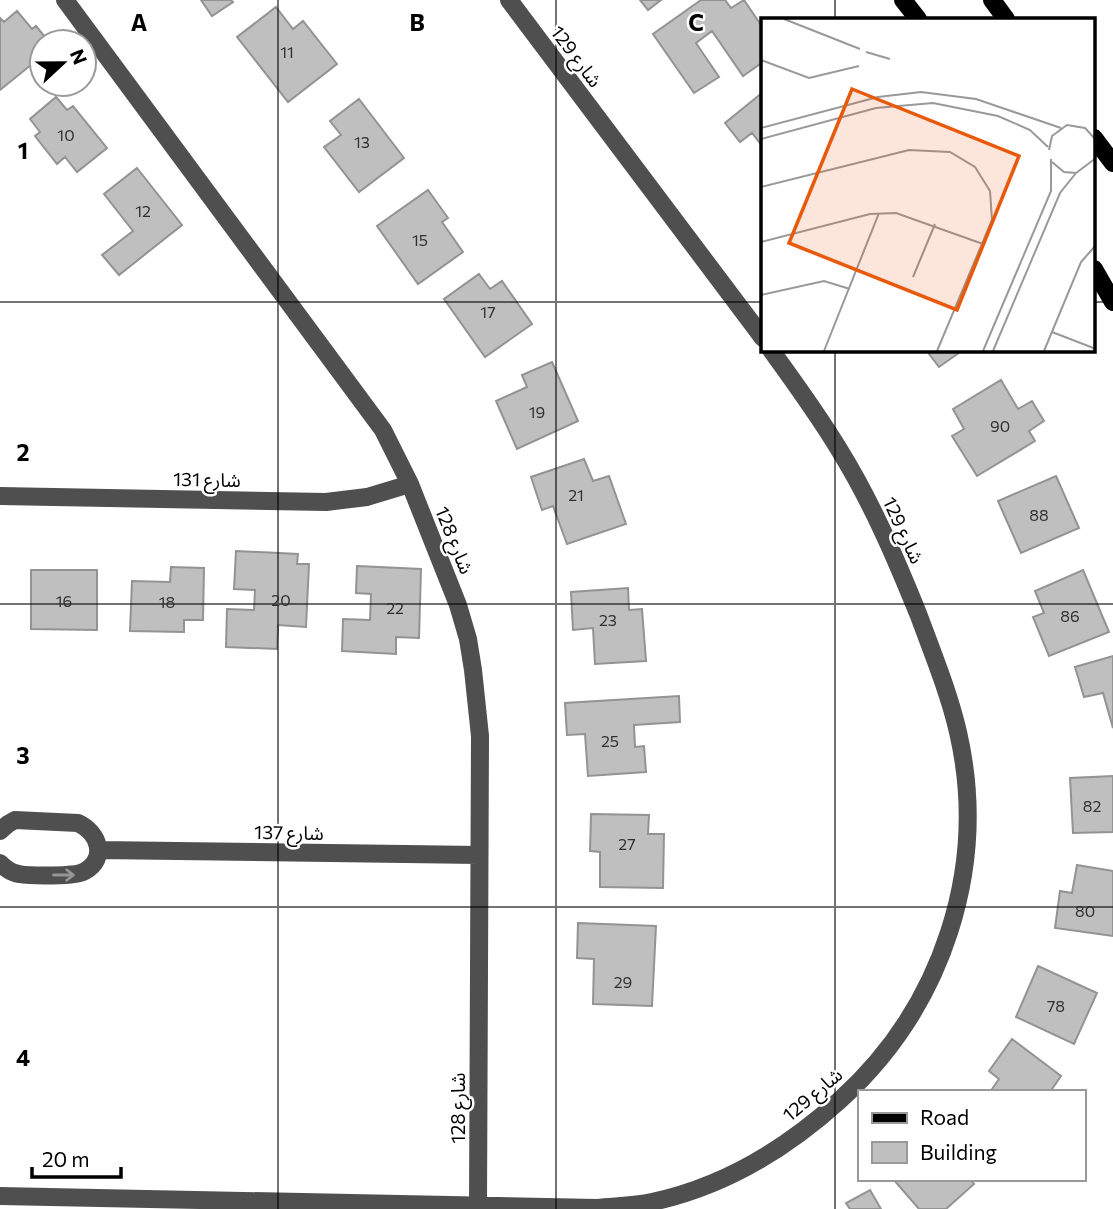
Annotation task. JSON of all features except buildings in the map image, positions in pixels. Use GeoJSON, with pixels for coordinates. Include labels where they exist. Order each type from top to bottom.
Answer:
{"type":"FeatureCollection","features":[{"type":"Feature","properties":{"kind":"main road"},"geometry":{"type":"LineString","coordinates":[[903,0],[917,18]]}},
{"type":"Feature","properties":{"kind":"main road"},"geometry":{"type":"LineString","coordinates":[[992,0],[1005,18]]}},
{"type":"Feature","properties":{"kind":"main road"},"geometry":{"type":"LineString","coordinates":[[1096,141],[1113,163]]}},
{"type":"Feature","properties":{"kind":"main road"},"geometry":{"type":"LineString","coordinates":[[1096,272],[1113,302]]}},
{"type":"Feature","properties":{"kind":"street","name":"شارع 128"},"geometry":{"type":"LineString","coordinates":[[65,0],[383,430],[410,484],[452,589],[473,670],[480,736],[478,1205]]}},
{"type":"Feature","properties":{"kind":"street","name":"شارع 129"},"geometry":{"type":"LineString","coordinates":[[509,0],[761,335]]}},
{"type":"Feature","properties":{"kind":"street","name":"شارع 129"},"geometry":{"type":"LineString","coordinates":[[0,1196],[597,1208],[652,1202],[701,1187],[756,1162],[822,1116],[854,1087],[883,1055],[923,995],[951,928],[967,850],[964,770],[958,731],[930,646],[872,509],[809,402],[772,352]]}},
{"type":"Feature","properties":{"kind":"street","name":"شارع 131"},"geometry":{"type":"LineString","coordinates":[[0,496],[326,502],[367,497],[410,484]]}},
{"type":"Feature","properties":{"kind":"street"},"geometry":{"type":"LineString","coordinates":[[0,831],[15,820],[78,823],[93,834],[98,850],[91,867],[84,873],[75,875],[19,874],[9,871],[0,863]]}},
{"type":"Feature","properties":{"kind":"street","name":"شارع 137"},"geometry":{"type":"LineString","coordinates":[[98,850],[479,855]]}}]}
